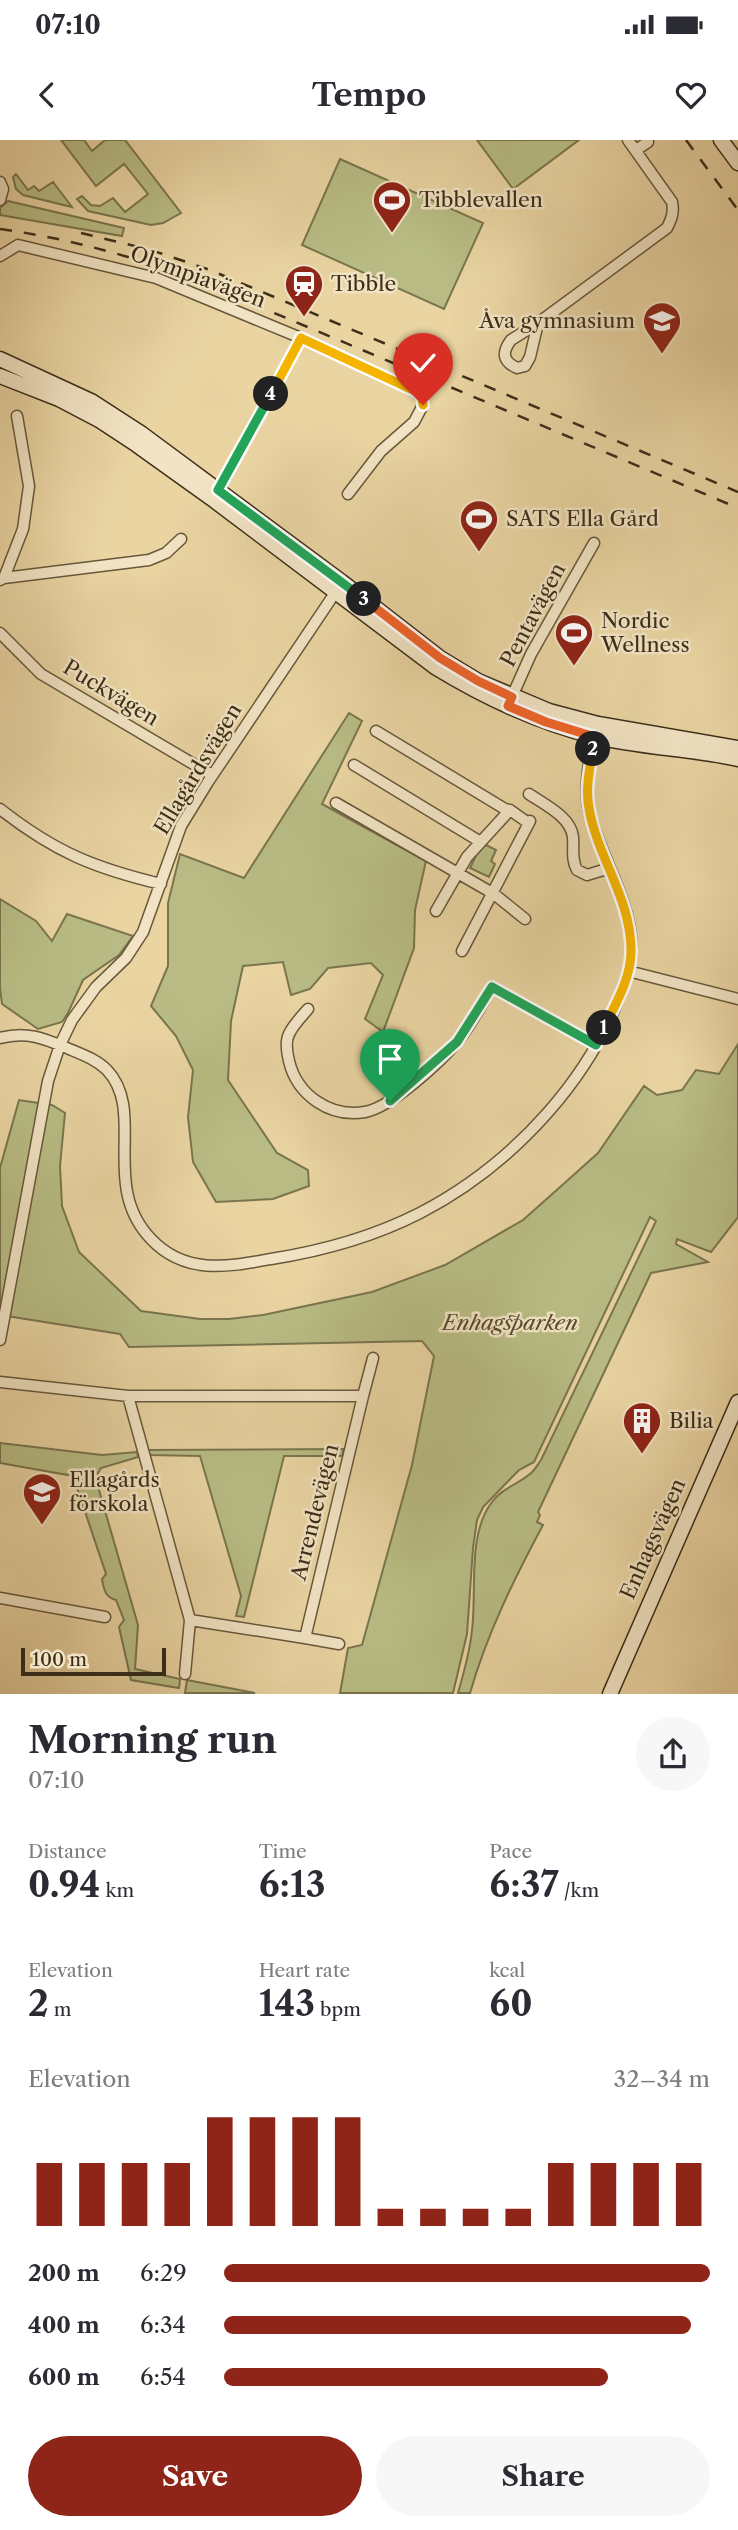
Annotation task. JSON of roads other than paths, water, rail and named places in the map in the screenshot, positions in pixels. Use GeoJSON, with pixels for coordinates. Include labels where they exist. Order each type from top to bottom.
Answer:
{"type":"FeatureCollection","features":[{"type":"Feature","properties":{"kind":"main road"},"geometry":{"type":"LineString","coordinates":[[721,140],[738,163]]}},
{"type":"Feature","properties":{"kind":"main road"},"geometry":{"type":"LineString","coordinates":[[0,359],[91,401],[338,587],[440,658],[510,701],[549,711],[596,731],[738,759]]}},
{"type":"Feature","properties":{"kind":"main road"},"geometry":{"type":"LineString","coordinates":[[0,376],[59,399],[99,420],[214,494]]}},
{"type":"Feature","properties":{"kind":"main road"},"geometry":{"type":"LineString","coordinates":[[596,731],[738,748]]}},
{"type":"Feature","properties":{"kind":"main road","name":"Enhagsvägen"},"geometry":{"type":"LineString","coordinates":[[610,1693],[738,1402]]}},
{"type":"Feature","properties":{"kind":"street"},"geometry":{"type":"LineString","coordinates":[[538,323],[667,228],[674,211],[672,202],[628,140]]}},
{"type":"Feature","properties":{"kind":"street"},"geometry":{"type":"LineString","coordinates":[[636,150],[648,142]]}},
{"type":"Feature","properties":{"kind":"street"},"geometry":{"type":"LineString","coordinates":[[0,182],[3,189],[0,200]]}},
{"type":"Feature","properties":{"kind":"street","name":"Olympiavägen"},"geometry":{"type":"LineString","coordinates":[[0,256],[18,245],[156,278],[301,338],[417,392],[422,397],[423,405],[414,422],[381,451],[348,494]]}},
{"type":"Feature","properties":{"kind":"street"},"geometry":{"type":"LineString","coordinates":[[214,494],[301,338]]}},
{"type":"Feature","properties":{"kind":"street"},"geometry":{"type":"LineString","coordinates":[[2,579],[23,529],[29,486],[16,416]]}},
{"type":"Feature","properties":{"kind":"street"},"geometry":{"type":"LineString","coordinates":[[2,579],[149,560],[166,553],[181,539]]}},
{"type":"Feature","properties":{"kind":"street","name":"Pentavägen"},"geometry":{"type":"LineString","coordinates":[[510,701],[531,654],[594,543]]}},
{"type":"Feature","properties":{"kind":"street","name":"Ellagårdsvägen"},"geometry":{"type":"LineString","coordinates":[[0,1340],[48,1081],[60,1045],[72,1020],[96,988],[138,942],[152,913],[181,826],[338,587]]}},
{"type":"Feature","properties":{"kind":"street","name":"Puckvägen"},"geometry":{"type":"LineString","coordinates":[[0,633],[41,674],[212,775]]}},
{"type":"Feature","properties":{"kind":"street"},"geometry":{"type":"LineString","coordinates":[[376,731],[527,822],[530,821]]}},
{"type":"Feature","properties":{"kind":"street"},"geometry":{"type":"LineString","coordinates":[[0,1038],[28,1034],[88,1056],[106,1068],[117,1083],[123,1100],[125,1191],[130,1207],[153,1242],[188,1262],[205,1267],[225,1266],[300,1255],[363,1236],[420,1213],[462,1188],[521,1139],[579,1075],[596,1045],[628,971],[630,935],[623,902],[589,811],[587,792],[596,731]]}},
{"type":"Feature","properties":{"kind":"street"},"geometry":{"type":"LineString","coordinates":[[354,765],[479,841]]}},
{"type":"Feature","properties":{"kind":"street"},"geometry":{"type":"LineString","coordinates":[[529,794],[561,816],[571,828],[573,859],[577,870],[587,875],[610,868]]}},
{"type":"Feature","properties":{"kind":"street"},"geometry":{"type":"LineString","coordinates":[[336,803],[494,894],[525,919]]}},
{"type":"Feature","properties":{"kind":"street"},"geometry":{"type":"LineString","coordinates":[[462,951],[530,821],[543,803]]}},
{"type":"Feature","properties":{"kind":"street"},"geometry":{"type":"LineString","coordinates":[[0,809],[57,849],[85,862],[161,884]]}},
{"type":"Feature","properties":{"kind":"street"},"geometry":{"type":"LineString","coordinates":[[436,911],[479,841],[510,810]]}},
{"type":"Feature","properties":{"kind":"street"},"geometry":{"type":"LineString","coordinates":[[628,971],[738,999]]}},
{"type":"Feature","properties":{"kind":"street"},"geometry":{"type":"LineString","coordinates":[[308,1009],[289,1034],[287,1049],[291,1066],[305,1093],[317,1103],[333,1110],[366,1112],[379,1107],[411,1085],[457,1042],[492,987],[596,1045]]}},
{"type":"Feature","properties":{"kind":"street","name":"Arrendevägen"},"geometry":{"type":"LineString","coordinates":[[305,1638],[373,1358]]}},
{"type":"Feature","properties":{"kind":"street"},"geometry":{"type":"LineString","coordinates":[[0,1382],[128,1396],[363,1396]]}},
{"type":"Feature","properties":{"kind":"street"},"geometry":{"type":"LineString","coordinates":[[128,1396],[190,1620],[185,1674]]}},
{"type":"Feature","properties":{"kind":"street"},"geometry":{"type":"LineString","coordinates":[[0,1598],[105,1617]]}},
{"type":"Feature","properties":{"kind":"street"},"geometry":{"type":"LineString","coordinates":[[190,1620],[339,1644]]}},
{"type":"Feature","properties":{"kind":"railway"},"geometry":{"type":"LineString","coordinates":[[686,140],[738,210]]}},
{"type":"Feature","properties":{"kind":"railway"},"geometry":{"type":"LineString","coordinates":[[0,229],[97,248],[191,278],[738,508]]}},
{"type":"Feature","properties":{"kind":"railway"},"geometry":{"type":"LineString","coordinates":[[81,233],[151,250],[210,270],[738,492]]}},
{"type":"Feature","properties":{"kind":"place","name":"Tibblevallen"},"geometry":{"type":"Point","coordinates":[392,234]}},
{"type":"Feature","properties":{"kind":"place","name":"Tibble"},"geometry":{"type":"Point","coordinates":[304,318]}},
{"type":"Feature","properties":{"kind":"place","name":"Åva gymnasium"},"geometry":{"type":"Point","coordinates":[662,355]}},
{"type":"Feature","properties":{"kind":"place","name":"SATS Ella Gård"},"geometry":{"type":"Point","coordinates":[479,553]}},
{"type":"Feature","properties":{"kind":"place","name":"Nordic Wellness"},"geometry":{"type":"Point","coordinates":[574,667]}},
{"type":"Feature","properties":{"kind":"place","name":"Bilia"},"geometry":{"type":"Point","coordinates":[642,1455]}},
{"type":"Feature","properties":{"kind":"place","name":"Ellagårds förskola"},"geometry":{"type":"Point","coordinates":[42,1526]}},
{"type":"Feature","properties":{"kind":"park label","name":"Enhagsparken"},"geometry":{"type":"Point","coordinates":[510,1323]}}]}
